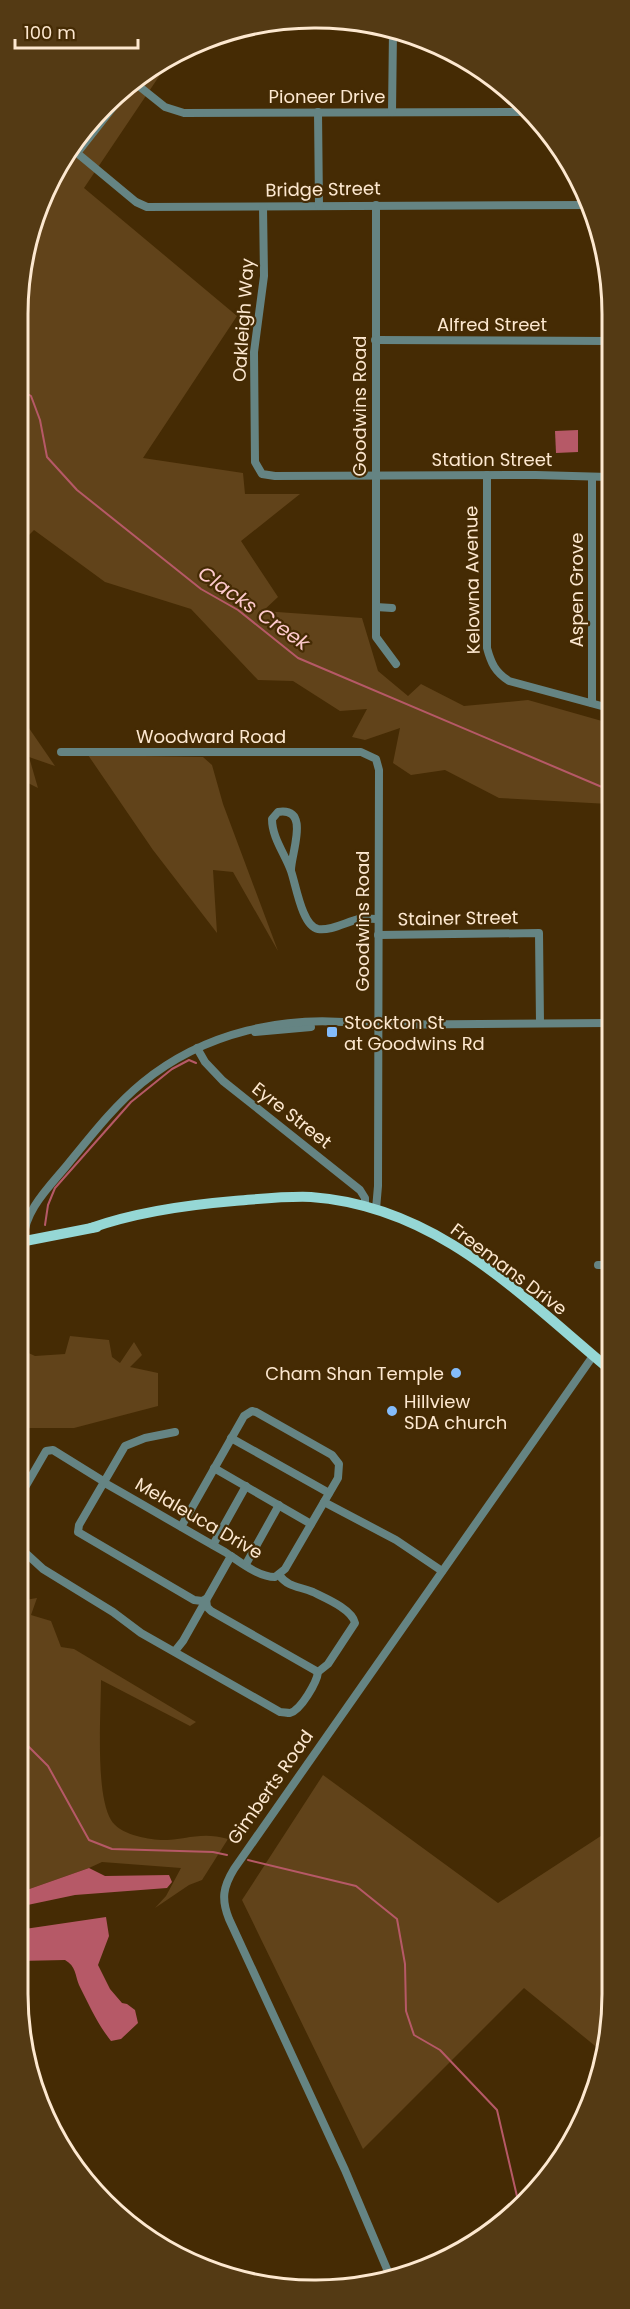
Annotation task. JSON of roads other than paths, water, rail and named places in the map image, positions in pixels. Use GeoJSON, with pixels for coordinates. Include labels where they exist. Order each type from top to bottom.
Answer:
{"type":"FeatureCollection","features":[{"type":"Feature","properties":{"kind":"main road","name":"Freemans Drive"},"geometry":{"type":"LineString","coordinates":[[28,1240],[91,1228],[109,1221],[200,1204],[274,1198],[326,1199],[370,1208],[429,1230],[467,1253],[602,1363]]}},
{"type":"Feature","properties":{"kind":"street"},"geometry":{"type":"LineString","coordinates":[[392,112],[393,39]]}},
{"type":"Feature","properties":{"kind":"street","name":"Pioneer Drive"},"geometry":{"type":"LineString","coordinates":[[141,88],[165,107],[184,114],[518,112]]}},
{"type":"Feature","properties":{"kind":"street"},"geometry":{"type":"LineString","coordinates":[[318,112],[319,206]]}},
{"type":"Feature","properties":{"kind":"street","name":"Bridge Street"},"geometry":{"type":"LineString","coordinates":[[78,154],[136,202],[147,207],[580,205]]}},
{"type":"Feature","properties":{"kind":"street","name":"Goodwins Road"},"geometry":{"type":"LineString","coordinates":[[376,205],[376,637],[396,663]]}},
{"type":"Feature","properties":{"kind":"street","name":"Oakleigh Way"},"geometry":{"type":"LineString","coordinates":[[258,471],[255,462],[254,352],[264,276],[263,207]]}},
{"type":"Feature","properties":{"kind":"street","name":"Alfred Street"},"geometry":{"type":"LineString","coordinates":[[375,340],[602,341]]}},
{"type":"Feature","properties":{"kind":"street","name":"Station Street"},"geometry":{"type":"LineString","coordinates":[[258,471],[262,474],[276,476],[602,477]]}},
{"type":"Feature","properties":{"kind":"street","name":"Kelowna Avenue"},"geometry":{"type":"LineString","coordinates":[[487,475],[487,648],[490,662],[498,673],[509,681],[602,706]]}},
{"type":"Feature","properties":{"kind":"street","name":"Aspen Grove"},"geometry":{"type":"LineString","coordinates":[[592,477],[592,703]]}},
{"type":"Feature","properties":{"kind":"street"},"geometry":{"type":"LineString","coordinates":[[376,607],[392,608]]}},
{"type":"Feature","properties":{"kind":"street","name":"Woodward Road"},"geometry":{"type":"LineString","coordinates":[[61,752],[361,752]]}},
{"type":"Feature","properties":{"kind":"street","name":"Goodwins Road"},"geometry":{"type":"LineString","coordinates":[[361,752],[376,759],[379,770],[378,1186],[370,1208]]}},
{"type":"Feature","properties":{"kind":"street"},"geometry":{"type":"LineString","coordinates":[[291,870],[297,824],[295,817],[290,813],[278,812],[272,819],[272,825],[310,925],[316,929],[326,929],[360,919],[378,919]]}},
{"type":"Feature","properties":{"kind":"street","name":"Stainer Street"},"geometry":{"type":"LineString","coordinates":[[378,935],[539,933],[540,1023]]}},
{"type":"Feature","properties":{"kind":"street"},"geometry":{"type":"LineString","coordinates":[[28,1221],[36,1205],[104,1121],[141,1083],[164,1066],[197,1048],[237,1034],[364,1024],[602,1023]]}},
{"type":"Feature","properties":{"kind":"street","name":"Eyre Street"},"geometry":{"type":"LineString","coordinates":[[197,1048],[223,1081],[360,1190],[370,1208]]}},
{"type":"Feature","properties":{"kind":"street"},"geometry":{"type":"LineString","coordinates":[[598,1265],[602,1265]]}},
{"type":"Feature","properties":{"kind":"street","name":"Gimberts Road"},"geometry":{"type":"LineString","coordinates":[[388,2271],[345,2170],[228,1919],[223,1892],[234,1869],[593,1356]]}},
{"type":"Feature","properties":{"kind":"street"},"geometry":{"type":"LineString","coordinates":[[181,1527],[247,1413],[255,1412],[332,1455],[339,1464],[340,1473],[312,1524],[279,1575]]}},
{"type":"Feature","properties":{"kind":"street"},"geometry":{"type":"LineString","coordinates":[[175,1432],[145,1438],[125,1446],[78,1525],[78,1532],[194,1600],[206,1599]]}},
{"type":"Feature","properties":{"kind":"street"},"geometry":{"type":"LineString","coordinates":[[231,1438],[442,1571]]}},
{"type":"Feature","properties":{"kind":"street","name":"Melaleuca Drive"},"geometry":{"type":"LineString","coordinates":[[28,1482],[46,1451],[53,1450],[103,1482],[266,1576],[279,1575],[288,1585],[311,1591],[354,1618],[354,1627],[328,1664],[318,1672]]}},
{"type":"Feature","properties":{"kind":"street"},"geometry":{"type":"LineString","coordinates":[[214,1468],[312,1524]]}},
{"type":"Feature","properties":{"kind":"street"},"geometry":{"type":"LineString","coordinates":[[213,1545],[246,1486]]}},
{"type":"Feature","properties":{"kind":"street"},"geometry":{"type":"LineString","coordinates":[[246,1564],[279,1505]]}},
{"type":"Feature","properties":{"kind":"street"},"geometry":{"type":"LineString","coordinates":[[28,1554],[50,1573],[90,1597],[141,1633],[280,1712],[289,1713],[297,1709],[316,1682],[318,1672],[211,1611],[207,1607],[206,1599]]}},
{"type":"Feature","properties":{"kind":"street"},"geometry":{"type":"LineString","coordinates":[[175,1651],[183,1641],[231,1556]]}},
{"type":"Feature","properties":{"kind":"waterway","name":"Clacks Creek"},"geometry":{"type":"LineString","coordinates":[[28,394],[31,396],[40,420],[47,457],[77,490],[201,589],[238,610],[298,658],[602,787]]}},
{"type":"Feature","properties":{"kind":"waterway"},"geometry":{"type":"LineString","coordinates":[[45,1225],[48,1205],[55,1188],[131,1102],[172,1069],[189,1060],[196,1063]]}},
{"type":"Feature","properties":{"kind":"waterway"},"geometry":{"type":"LineString","coordinates":[[28,1746],[48,1766],[89,1840],[112,1849],[213,1852],[227,1855]]}},
{"type":"Feature","properties":{"kind":"waterway"},"geometry":{"type":"LineString","coordinates":[[248,1860],[356,1886],[397,1919],[405,1964],[406,2011],[414,2035],[440,2050],[497,2110],[517,2198]]}},
{"type":"Feature","properties":{"kind":"place","name":"Stockton St at Goodwins Rd"},"geometry":{"type":"Point","coordinates":[332,1032]}},
{"type":"Feature","properties":{"kind":"place","name":"Cham Shan Temple"},"geometry":{"type":"Point","coordinates":[456,1373]}},
{"type":"Feature","properties":{"kind":"place","name":"Hillview SDA church"},"geometry":{"type":"Point","coordinates":[392,1411]}}]}
